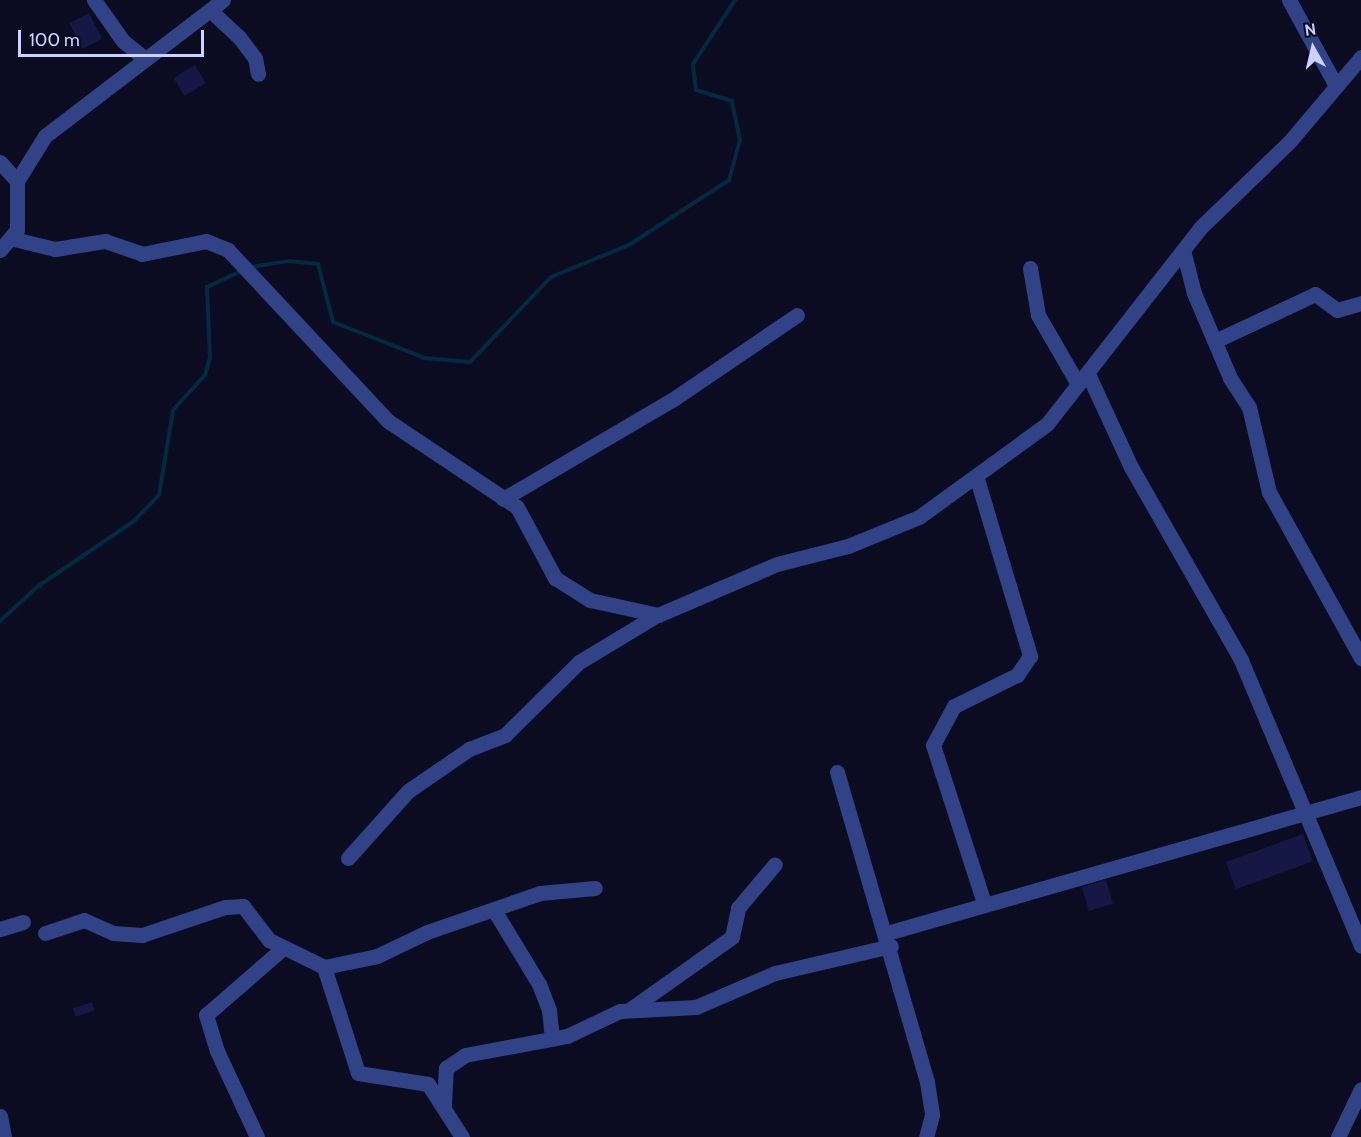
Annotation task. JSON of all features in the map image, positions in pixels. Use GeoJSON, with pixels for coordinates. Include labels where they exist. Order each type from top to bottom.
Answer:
{"type":"FeatureCollection","features":[{"type":"Feature","properties":{"kind":"street"},"geometry":{"type":"LineString","coordinates":[[94,0],[123,41],[145,59]]}},
{"type":"Feature","properties":{"kind":"street"},"geometry":{"type":"LineString","coordinates":[[0,250],[14,239],[17,181],[45,136],[145,59],[212,12],[223,0]]}},
{"type":"Feature","properties":{"kind":"street"},"geometry":{"type":"LineString","coordinates":[[1289,0],[1336,86]]}},
{"type":"Feature","properties":{"kind":"street"},"geometry":{"type":"LineString","coordinates":[[212,12],[239,37],[255,58],[258,74]]}},
{"type":"Feature","properties":{"kind":"street"},"geometry":{"type":"LineString","coordinates":[[348,858],[408,791],[469,749],[505,735],[579,662],[657,615],[777,564],[848,546],[919,517],[977,479],[1047,424],[1183,250],[1361,57]]}},
{"type":"Feature","properties":{"kind":"street"},"geometry":{"type":"LineString","coordinates":[[0,162],[17,181]]}},
{"type":"Feature","properties":{"kind":"street"},"geometry":{"type":"LineString","coordinates":[[14,239],[55,249],[105,241],[142,254],[206,241],[228,250],[388,421],[503,499],[524,516],[555,578],[590,600],[657,615]]}},
{"type":"Feature","properties":{"kind":"street"},"geometry":{"type":"LineString","coordinates":[[1183,250],[1189,278],[1217,340],[1230,378],[1249,407],[1269,492],[1361,658]]}},
{"type":"Feature","properties":{"kind":"street"},"geometry":{"type":"LineString","coordinates":[[1030,268],[1038,315],[1083,379],[1241,660],[1361,946]]}},
{"type":"Feature","properties":{"kind":"street"},"geometry":{"type":"LineString","coordinates":[[1217,340],[1315,294],[1337,310],[1361,303]]}},
{"type":"Feature","properties":{"kind":"street"},"geometry":{"type":"LineString","coordinates":[[503,499],[672,400],[797,315]]}},
{"type":"Feature","properties":{"kind":"street"},"geometry":{"type":"LineString","coordinates":[[977,479],[1030,656],[1026,667],[1001,685],[954,706],[933,745],[984,903]]}},
{"type":"Feature","properties":{"kind":"street"},"geometry":{"type":"LineString","coordinates":[[837,772],[890,940],[932,1104],[926,1137]]}},
{"type":"Feature","properties":{"kind":"street"},"geometry":{"type":"LineString","coordinates":[[629,1010],[696,1007],[775,973],[890,940],[984,903],[1305,810],[1361,797]]}},
{"type":"Feature","properties":{"kind":"street"},"geometry":{"type":"LineString","coordinates":[[449,1137],[443,1077],[454,1061],[552,1039],[629,1010],[732,937],[738,908],[775,864]]}},
{"type":"Feature","properties":{"kind":"street"},"geometry":{"type":"LineString","coordinates":[[45,933],[84,920],[113,933],[142,935],[234,904],[250,912],[282,949],[324,967],[377,956],[494,910],[563,888],[595,888]]}},
{"type":"Feature","properties":{"kind":"street"},"geometry":{"type":"LineString","coordinates":[[494,910],[542,991],[552,1039]]}},
{"type":"Feature","properties":{"kind":"street"},"geometry":{"type":"LineString","coordinates":[[0,929],[23,922]]}},
{"type":"Feature","properties":{"kind":"street"},"geometry":{"type":"LineString","coordinates":[[256,1137],[217,1051],[206,1015],[282,949]]}},
{"type":"Feature","properties":{"kind":"street"},"geometry":{"type":"LineString","coordinates":[[324,967],[358,1073],[423,1081],[446,1108],[462,1137]]}},
{"type":"Feature","properties":{"kind":"street"},"geometry":{"type":"LineString","coordinates":[[1338,1137],[1361,1089]]}},
{"type":"Feature","properties":{"kind":"street"},"geometry":{"type":"LineString","coordinates":[[0,1116],[4,1137]]}},
{"type":"Feature","properties":{"kind":"building"},"geometry":{"type":"Polygon","coordinates":[[[89,13],[102,39],[83,49],[69,23],[89,13]]]}},
{"type":"Feature","properties":{"kind":"building"},"geometry":{"type":"Polygon","coordinates":[[[195,65],[206,83],[184,96],[174,78],[195,65]]]}},
{"type":"Feature","properties":{"kind":"building"},"geometry":{"type":"Polygon","coordinates":[[[1303,834],[1313,861],[1236,889],[1226,862],[1303,834]]]}},
{"type":"Feature","properties":{"kind":"building"},"geometry":{"type":"Polygon","coordinates":[[[1106,880],[1113,904],[1089,911],[1082,887],[1106,880]]]}},
{"type":"Feature","properties":{"kind":"building"},"geometry":{"type":"Polygon","coordinates":[[[92,1002],[95,1011],[76,1017],[73,1008],[92,1002]]]}},
{"type":"Feature","properties":{"kind":"waterway"},"geometry":{"type":"LineString","coordinates":[[251,267],[290,261],[318,264],[333,322],[425,358],[470,362],[551,277],[629,245],[729,180],[740,140],[732,101],[696,90],[693,64],[735,0]]}},
{"type":"Feature","properties":{"kind":"waterway"},"geometry":{"type":"LineString","coordinates":[[0,621],[37,587],[134,521],[159,495],[173,410],[205,375],[210,357],[207,287],[241,271]]}}]}
